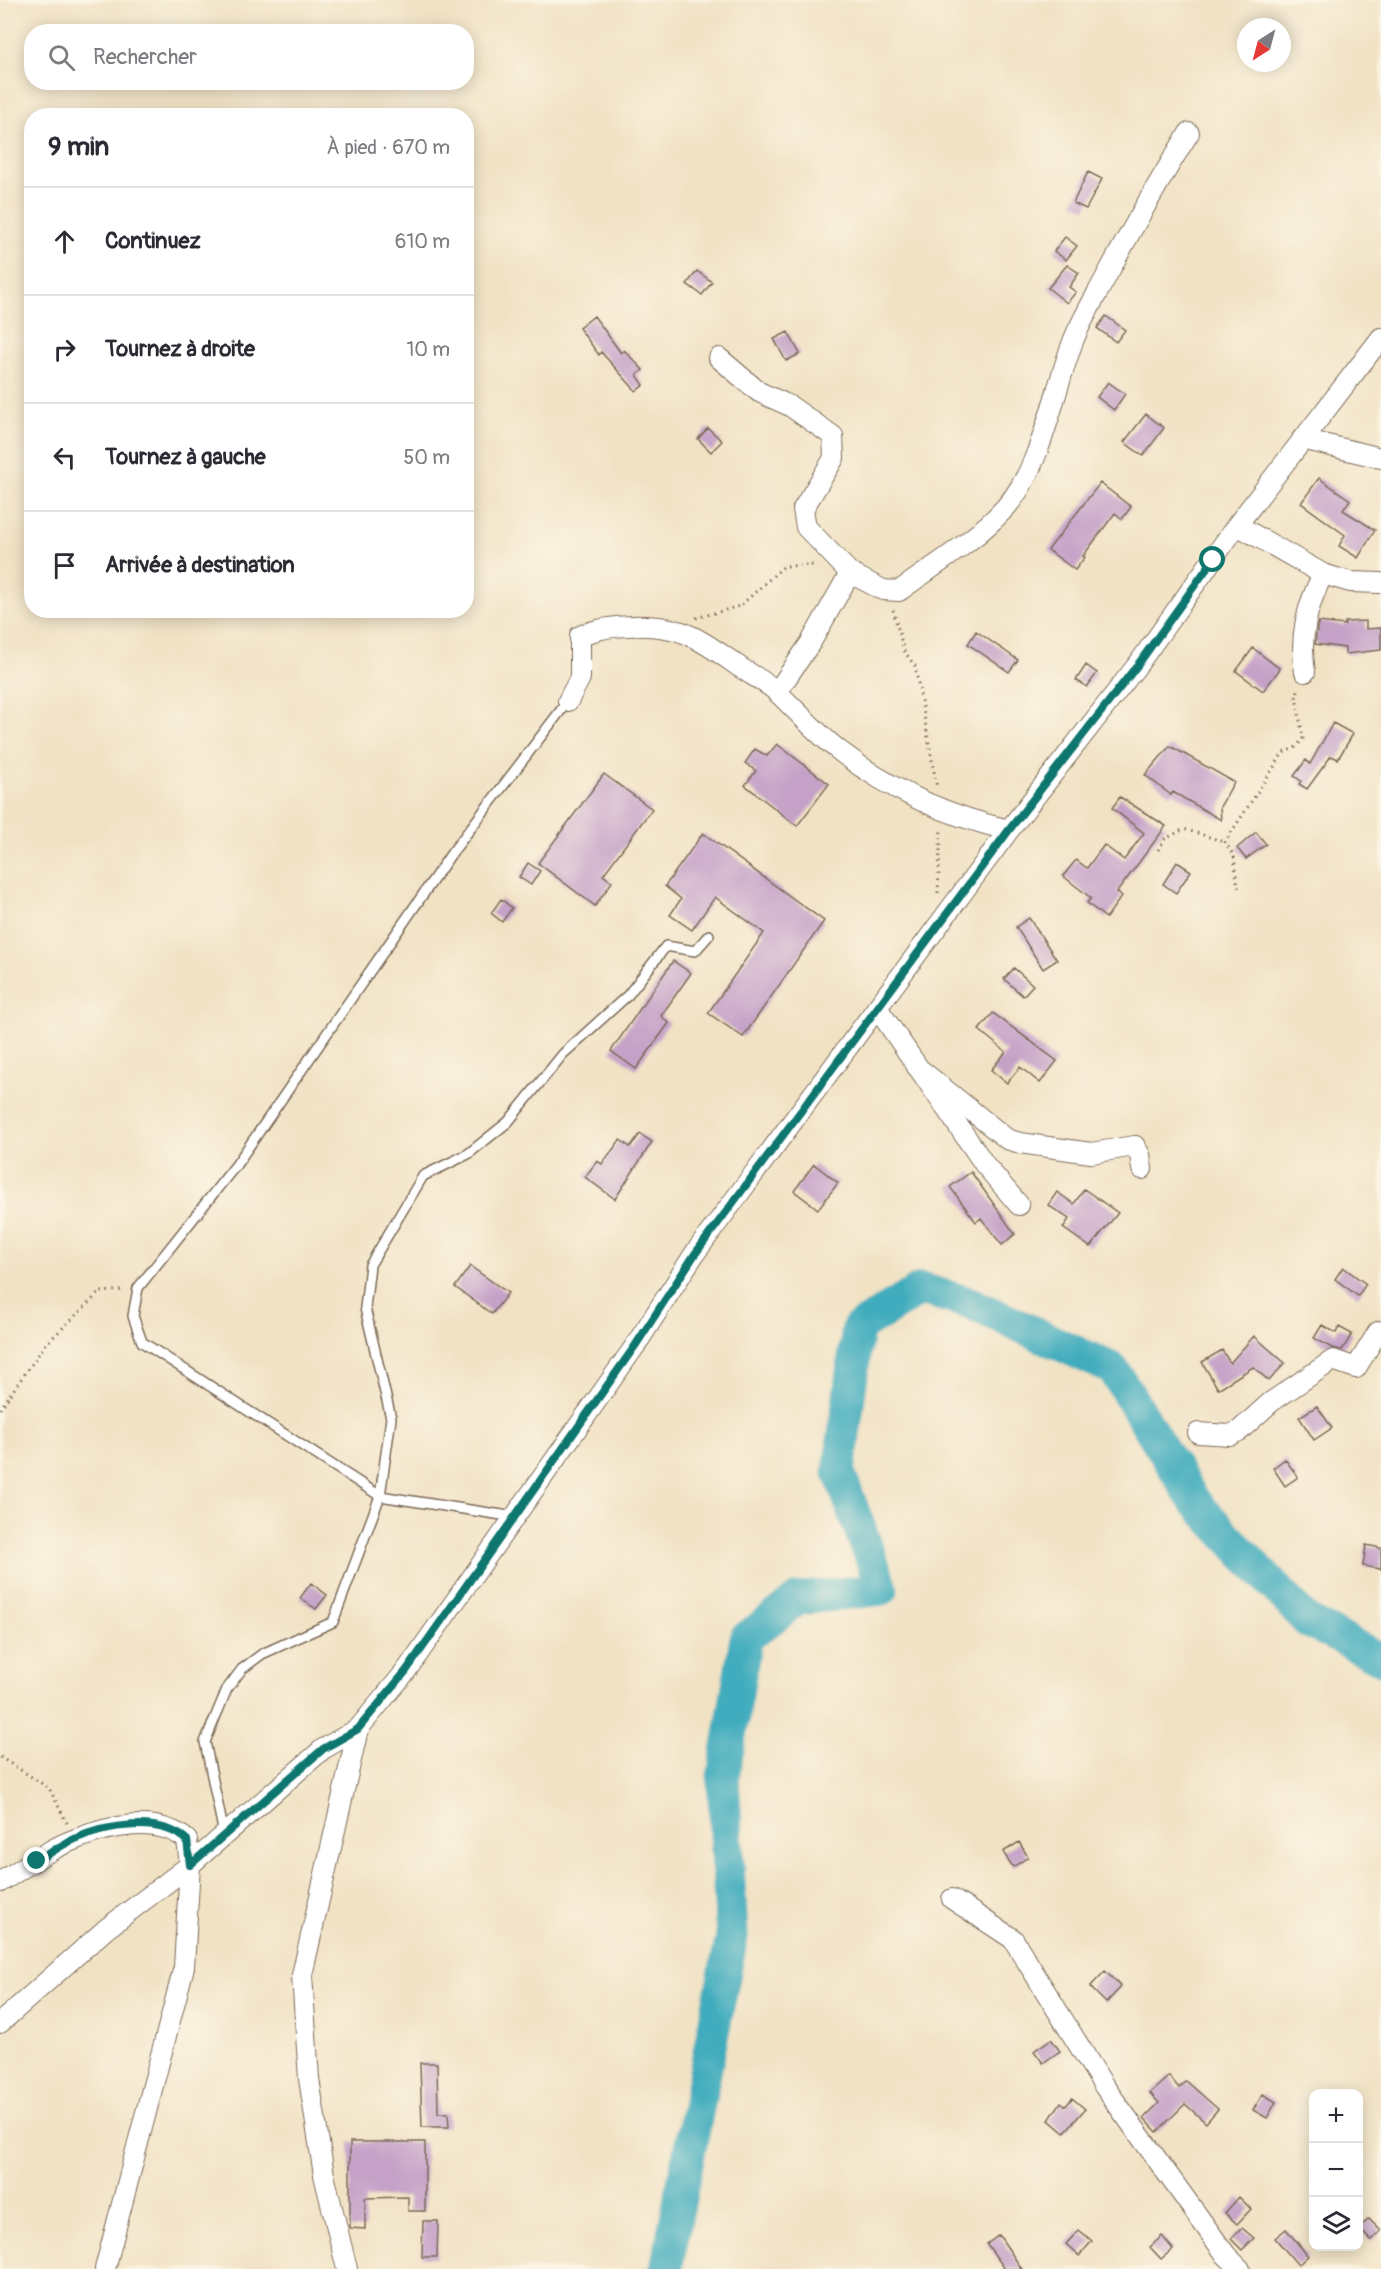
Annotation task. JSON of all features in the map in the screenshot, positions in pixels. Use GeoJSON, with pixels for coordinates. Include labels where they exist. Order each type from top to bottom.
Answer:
{"type":"FeatureCollection","features":[{"type":"Feature","properties":{"kind":"street"},"geometry":{"type":"LineString","coordinates":[[720,358],[759,392],[790,406],[833,436],[834,458],[803,509],[806,527],[850,573],[891,593],[899,591],[980,531],[1012,498],[1034,455],[1074,339],[1139,215],[1189,133]]}},
{"type":"Feature","properties":{"kind":"street"},"geometry":{"type":"LineString","coordinates":[[0,2024],[106,1929],[190,1865],[323,1749],[358,1729],[406,1671],[635,1346],[695,1254],[1009,830],[1139,663],[1237,525],[1381,338]]}},
{"type":"Feature","properties":{"kind":"street"},"geometry":{"type":"LineString","coordinates":[[1302,439],[1381,458]]}},
{"type":"Feature","properties":{"kind":"street"},"geometry":{"type":"LineString","coordinates":[[1237,525],[1323,574],[1350,582],[1381,583]]}},
{"type":"Feature","properties":{"kind":"street"},"geometry":{"type":"LineString","coordinates":[[777,692],[811,642],[850,573]]}},
{"type":"Feature","properties":{"kind":"street"},"geometry":{"type":"LineString","coordinates":[[1305,672],[1302,641],[1308,604],[1323,574]]}},
{"type":"Feature","properties":{"kind":"street"},"geometry":{"type":"LineString","coordinates":[[568,701],[580,678],[580,636],[611,626],[662,628],[690,635],[777,692],[795,712],[841,752],[905,794],[975,822],[1009,830]]}},
{"type":"Feature","properties":{"kind":"street"},"geometry":{"type":"LineString","coordinates":[[878,1009],[888,1020],[917,1067],[985,1166],[1019,1205]]}},
{"type":"Feature","properties":{"kind":"street"},"geometry":{"type":"LineString","coordinates":[[917,1067],[1007,1139],[1090,1153],[1135,1146],[1140,1155],[1142,1169]]}},
{"type":"Feature","properties":{"kind":"street"},"geometry":{"type":"LineString","coordinates":[[985,1166],[1007,1139]]}},
{"type":"Feature","properties":{"kind":"street"},"geometry":{"type":"LineString","coordinates":[[1198,1432],[1230,1435],[1239,1431],[1270,1402],[1333,1360],[1356,1368],[1378,1332],[1381,1331]]}},
{"type":"Feature","properties":{"kind":"street"},"geometry":{"type":"LineString","coordinates":[[347,2269],[324,2175],[312,2100],[302,1975],[358,1729]]}},
{"type":"Feature","properties":{"kind":"street"},"geometry":{"type":"LineString","coordinates":[[0,1882],[75,1839],[134,1825],[176,1831],[187,1840],[190,1865],[184,1967],[105,2269]]}},
{"type":"Feature","properties":{"kind":"street"},"geometry":{"type":"LineString","coordinates":[[952,1899],[1013,1939],[1104,2086],[1226,2255],[1240,2269]]}},
{"type":"Feature","properties":{"kind":"lane"},"geometry":{"type":"LineString","coordinates":[[515,1517],[380,1496],[142,1342],[133,1316],[138,1288],[236,1165],[451,854],[568,701]]}},
{"type":"Feature","properties":{"kind":"lane"},"geometry":{"type":"LineString","coordinates":[[224,1834],[205,1742],[227,1689],[242,1669],[262,1654],[333,1622],[380,1496],[391,1418],[365,1308],[370,1265],[423,1176],[468,1154],[508,1122],[563,1054],[628,995],[666,946],[695,951],[709,935]]}},
{"type":"Feature","properties":{"kind":"path"},"geometry":{"type":"LineString","coordinates":[[695,618],[740,606],[783,566],[821,566]]}},
{"type":"Feature","properties":{"kind":"path"},"geometry":{"type":"LineString","coordinates":[[891,593],[895,623],[904,651],[915,666],[941,809],[937,897]]}},
{"type":"Feature","properties":{"kind":"path"},"geometry":{"type":"LineString","coordinates":[[1225,842],[1283,753],[1296,747],[1303,739],[1304,732]]}},
{"type":"Feature","properties":{"kind":"path"},"geometry":{"type":"LineString","coordinates":[[1158,850],[1165,839],[1184,830],[1225,842],[1234,856],[1238,888]]}},
{"type":"Feature","properties":{"kind":"path"},"geometry":{"type":"LineString","coordinates":[[0,1409],[45,1345],[100,1292],[138,1288]]}},
{"type":"Feature","properties":{"kind":"path"},"geometry":{"type":"LineString","coordinates":[[0,1757],[49,1788],[75,1839]]}},
{"type":"Feature","properties":{"kind":"building"},"geometry":{"type":"Polygon","coordinates":[[[1088,172],[1102,179],[1086,209],[1073,203],[1088,172]]]}},
{"type":"Feature","properties":{"kind":"building"},"geometry":{"type":"Polygon","coordinates":[[[1065,237],[1077,246],[1066,260],[1054,251],[1065,237]]]}},
{"type":"Feature","properties":{"kind":"building"},"geometry":{"type":"Polygon","coordinates":[[[1067,265],[1079,273],[1069,287],[1076,292],[1067,303],[1048,288],[1067,265]]]}},
{"type":"Feature","properties":{"kind":"building"},"geometry":{"type":"Polygon","coordinates":[[[697,271],[712,282],[702,295],[687,284],[697,271]]]}},
{"type":"Feature","properties":{"kind":"building"},"geometry":{"type":"Polygon","coordinates":[[[594,316],[621,353],[624,350],[643,370],[637,375],[644,385],[636,391],[601,352],[599,355],[579,328],[594,316]]]}},
{"type":"Feature","properties":{"kind":"building"},"geometry":{"type":"Polygon","coordinates":[[[1106,316],[1125,330],[1116,342],[1097,328],[1106,316]]]}},
{"type":"Feature","properties":{"kind":"building"},"geometry":{"type":"Polygon","coordinates":[[[788,332],[800,354],[786,361],[774,339],[788,332]]]}},
{"type":"Feature","properties":{"kind":"building"},"geometry":{"type":"Polygon","coordinates":[[[1108,382],[1125,394],[1114,410],[1097,397],[1108,382]]]}},
{"type":"Feature","properties":{"kind":"building"},"geometry":{"type":"Polygon","coordinates":[[[1146,414],[1164,428],[1143,456],[1124,442],[1146,414]]]}},
{"type":"Feature","properties":{"kind":"building"},"geometry":{"type":"Polygon","coordinates":[[[708,428],[722,441],[711,452],[698,439],[708,428]]]}},
{"type":"Feature","properties":{"kind":"building"},"geometry":{"type":"Polygon","coordinates":[[[1319,478],[1350,500],[1343,510],[1375,530],[1358,558],[1339,546],[1345,535],[1301,503],[1319,478]]]}},
{"type":"Feature","properties":{"kind":"building"},"geometry":{"type":"Polygon","coordinates":[[[1100,483],[1131,507],[1122,519],[1115,513],[1075,570],[1048,550],[1100,483]]]}},
{"type":"Feature","properties":{"kind":"building"},"geometry":{"type":"Polygon","coordinates":[[[1366,621],[1366,629],[1381,628],[1381,650],[1345,654],[1345,648],[1315,644],[1318,622],[1345,625],[1345,622],[1366,621]]]}},
{"type":"Feature","properties":{"kind":"building"},"geometry":{"type":"Polygon","coordinates":[[[976,631],[1018,660],[1009,672],[968,644],[976,631]]]}},
{"type":"Feature","properties":{"kind":"building"},"geometry":{"type":"Polygon","coordinates":[[[1253,648],[1280,669],[1263,691],[1236,671],[1253,648]]]}},
{"type":"Feature","properties":{"kind":"building"},"geometry":{"type":"Polygon","coordinates":[[[1086,665],[1097,673],[1087,687],[1076,680],[1086,665]]]}},
{"type":"Feature","properties":{"kind":"building"},"geometry":{"type":"Polygon","coordinates":[[[1333,723],[1353,734],[1338,759],[1331,756],[1307,789],[1299,784],[1301,781],[1294,776],[1306,760],[1310,764],[1333,723]]]}},
{"type":"Feature","properties":{"kind":"building"},"geometry":{"type":"Polygon","coordinates":[[[777,744],[829,784],[797,826],[745,785],[756,771],[745,763],[755,749],[767,756],[777,744]]]}},
{"type":"Feature","properties":{"kind":"building"},"geometry":{"type":"Polygon","coordinates":[[[1170,746],[1234,782],[1220,807],[1221,820],[1173,792],[1171,795],[1145,775],[1170,746]]]}},
{"type":"Feature","properties":{"kind":"building"},"geometry":{"type":"Polygon","coordinates":[[[604,774],[652,809],[603,875],[612,882],[595,906],[538,863],[604,774]]]}},
{"type":"Feature","properties":{"kind":"building"},"geometry":{"type":"Polygon","coordinates":[[[1120,797],[1166,826],[1117,892],[1122,896],[1106,918],[1087,903],[1091,898],[1063,876],[1076,860],[1087,868],[1104,845],[1124,860],[1144,833],[1112,808],[1120,797]]]}},
{"type":"Feature","properties":{"kind":"building"},"geometry":{"type":"Polygon","coordinates":[[[1256,832],[1266,844],[1246,859],[1237,848],[1256,832]]]}},
{"type":"Feature","properties":{"kind":"building"},"geometry":{"type":"Polygon","coordinates":[[[703,833],[824,921],[743,1037],[708,1013],[764,933],[715,897],[692,930],[670,915],[681,899],[665,886],[703,833]]]}},
{"type":"Feature","properties":{"kind":"building"},"geometry":{"type":"Polygon","coordinates":[[[1177,862],[1191,871],[1176,893],[1163,884],[1177,862]]]}},
{"type":"Feature","properties":{"kind":"building"},"geometry":{"type":"Polygon","coordinates":[[[528,863],[540,871],[531,885],[519,877],[528,863]]]}},
{"type":"Feature","properties":{"kind":"building"},"geometry":{"type":"Polygon","coordinates":[[[501,899],[512,908],[502,922],[491,913],[501,899]]]}},
{"type":"Feature","properties":{"kind":"building"},"geometry":{"type":"Polygon","coordinates":[[[1029,918],[1057,960],[1043,969],[1016,927],[1029,918]]]}},
{"type":"Feature","properties":{"kind":"building"},"geometry":{"type":"Polygon","coordinates":[[[673,961],[691,973],[661,1016],[669,1023],[636,1069],[611,1051],[673,961]]]}},
{"type":"Feature","properties":{"kind":"building"},"geometry":{"type":"Polygon","coordinates":[[[1014,968],[1033,985],[1023,996],[1004,979],[1014,968]]]}},
{"type":"Feature","properties":{"kind":"building"},"geometry":{"type":"Polygon","coordinates":[[[993,1013],[1057,1061],[1040,1083],[1020,1067],[1007,1083],[991,1070],[1006,1052],[979,1030],[993,1013]]]}},
{"type":"Feature","properties":{"kind":"building"},"geometry":{"type":"Polygon","coordinates":[[[640,1134],[652,1142],[615,1199],[585,1177],[597,1161],[602,1164],[620,1140],[630,1147],[640,1134]]]}},
{"type":"Feature","properties":{"kind":"building"},"geometry":{"type":"Polygon","coordinates":[[[814,1164],[838,1183],[818,1209],[794,1191],[814,1164]]]}},
{"type":"Feature","properties":{"kind":"building"},"geometry":{"type":"Polygon","coordinates":[[[971,1172],[1015,1234],[1002,1245],[981,1218],[976,1222],[950,1187],[971,1172]]]}},
{"type":"Feature","properties":{"kind":"building"},"geometry":{"type":"Polygon","coordinates":[[[1084,1189],[1118,1213],[1090,1247],[1063,1228],[1069,1219],[1048,1205],[1057,1192],[1074,1204],[1084,1189]]]}},
{"type":"Feature","properties":{"kind":"building"},"geometry":{"type":"Polygon","coordinates":[[[470,1266],[508,1293],[492,1314],[455,1287],[470,1266]]]}},
{"type":"Feature","properties":{"kind":"building"},"geometry":{"type":"Polygon","coordinates":[[[1343,1267],[1366,1284],[1358,1296],[1335,1279],[1343,1267]]]}},
{"type":"Feature","properties":{"kind":"building"},"geometry":{"type":"Polygon","coordinates":[[[1322,1325],[1336,1333],[1339,1327],[1352,1334],[1342,1350],[1332,1348],[1314,1338],[1322,1325]]]}},
{"type":"Feature","properties":{"kind":"building"},"geometry":{"type":"Polygon","coordinates":[[[1254,1336],[1285,1363],[1269,1381],[1253,1367],[1218,1389],[1202,1362],[1222,1350],[1230,1363],[1254,1336]]]}},
{"type":"Feature","properties":{"kind":"building"},"geometry":{"type":"Polygon","coordinates":[[[1317,1406],[1332,1428],[1314,1440],[1299,1417],[1317,1406]]]}},
{"type":"Feature","properties":{"kind":"building"},"geometry":{"type":"Polygon","coordinates":[[[1285,1459],[1298,1477],[1285,1486],[1273,1468],[1285,1459]]]}},
{"type":"Feature","properties":{"kind":"building"},"geometry":{"type":"Polygon","coordinates":[[[1366,1545],[1381,1548],[1381,1569],[1363,1566],[1366,1545]]]}},
{"type":"Feature","properties":{"kind":"building"},"geometry":{"type":"Polygon","coordinates":[[[311,1583],[327,1595],[316,1609],[300,1598],[311,1583]]]}},
{"type":"Feature","properties":{"kind":"building"},"geometry":{"type":"Polygon","coordinates":[[[1019,1842],[1028,1857],[1013,1867],[1003,1852],[1019,1842]]]}},
{"type":"Feature","properties":{"kind":"building"},"geometry":{"type":"Polygon","coordinates":[[[1105,1971],[1121,1987],[1106,2003],[1090,1987],[1105,1971]]]}},
{"type":"Feature","properties":{"kind":"building"},"geometry":{"type":"Polygon","coordinates":[[[1051,2039],[1060,2051],[1043,2063],[1034,2051],[1051,2039]]]}},
{"type":"Feature","properties":{"kind":"building"},"geometry":{"type":"Polygon","coordinates":[[[420,2063],[437,2063],[438,2113],[448,2113],[449,2127],[422,2127],[420,2063]]]}},
{"type":"Feature","properties":{"kind":"building"},"geometry":{"type":"Polygon","coordinates":[[[1169,2076],[1179,2088],[1186,2081],[1218,2109],[1206,2123],[1185,2104],[1157,2132],[1144,2118],[1159,2103],[1150,2093],[1169,2076]]]}},
{"type":"Feature","properties":{"kind":"building"},"geometry":{"type":"Polygon","coordinates":[[[1263,2094],[1276,2102],[1267,2118],[1253,2110],[1263,2094]]]}},
{"type":"Feature","properties":{"kind":"building"},"geometry":{"type":"Polygon","coordinates":[[[1072,2098],[1085,2109],[1064,2133],[1049,2120],[1061,2102],[1066,2106],[1072,2098]]]}},
{"type":"Feature","properties":{"kind":"building"},"geometry":{"type":"Polygon","coordinates":[[[350,2142],[425,2142],[425,2211],[408,2211],[408,2197],[365,2198],[365,2229],[350,2228],[350,2142]]]}},
{"type":"Feature","properties":{"kind":"building"},"geometry":{"type":"Polygon","coordinates":[[[1239,2197],[1251,2209],[1237,2224],[1225,2213],[1239,2197]]]}},
{"type":"Feature","properties":{"kind":"building"},"geometry":{"type":"Polygon","coordinates":[[[1369,2219],[1381,2231],[1371,2241],[1363,2232],[1363,2224],[1369,2219]]]}},
{"type":"Feature","properties":{"kind":"building"},"geometry":{"type":"Polygon","coordinates":[[[423,2221],[438,2221],[437,2257],[422,2257],[423,2221]]]}},
{"type":"Feature","properties":{"kind":"building"},"geometry":{"type":"Polygon","coordinates":[[[1242,2228],[1254,2238],[1242,2250],[1231,2239],[1242,2228]]]}},
{"type":"Feature","properties":{"kind":"building"},"geometry":{"type":"Polygon","coordinates":[[[1286,2229],[1308,2256],[1298,2265],[1275,2238],[1286,2229]]]}},
{"type":"Feature","properties":{"kind":"building"},"geometry":{"type":"Polygon","coordinates":[[[1079,2230],[1092,2241],[1079,2256],[1066,2244],[1079,2230]]]}},
{"type":"Feature","properties":{"kind":"building"},"geometry":{"type":"Polygon","coordinates":[[[999,2235],[1022,2269],[1005,2269],[987,2244],[999,2235]]]}},
{"type":"Feature","properties":{"kind":"building"},"geometry":{"type":"Polygon","coordinates":[[[1162,2236],[1173,2249],[1161,2259],[1150,2247],[1162,2236]]]}},
{"type":"Feature","properties":{"kind":"waterway"},"geometry":{"type":"LineString","coordinates":[[666,2269],[732,1936],[723,1778],[746,1638],[798,1599],[882,1589],[839,1472],[858,1328],[921,1289],[970,1303],[1113,1369],[1195,1502],[1307,1621],[1381,1659]]}},
{"type":"Feature","properties":{"kind":"route"},"geometry":{"type":"LineString","coordinates":[[37,1861],[75,1839],[134,1825],[176,1831],[187,1840],[190,1865],[323,1749],[358,1729],[406,1671],[635,1346],[695,1254],[1009,830],[1139,663],[1213,560]]}}]}
